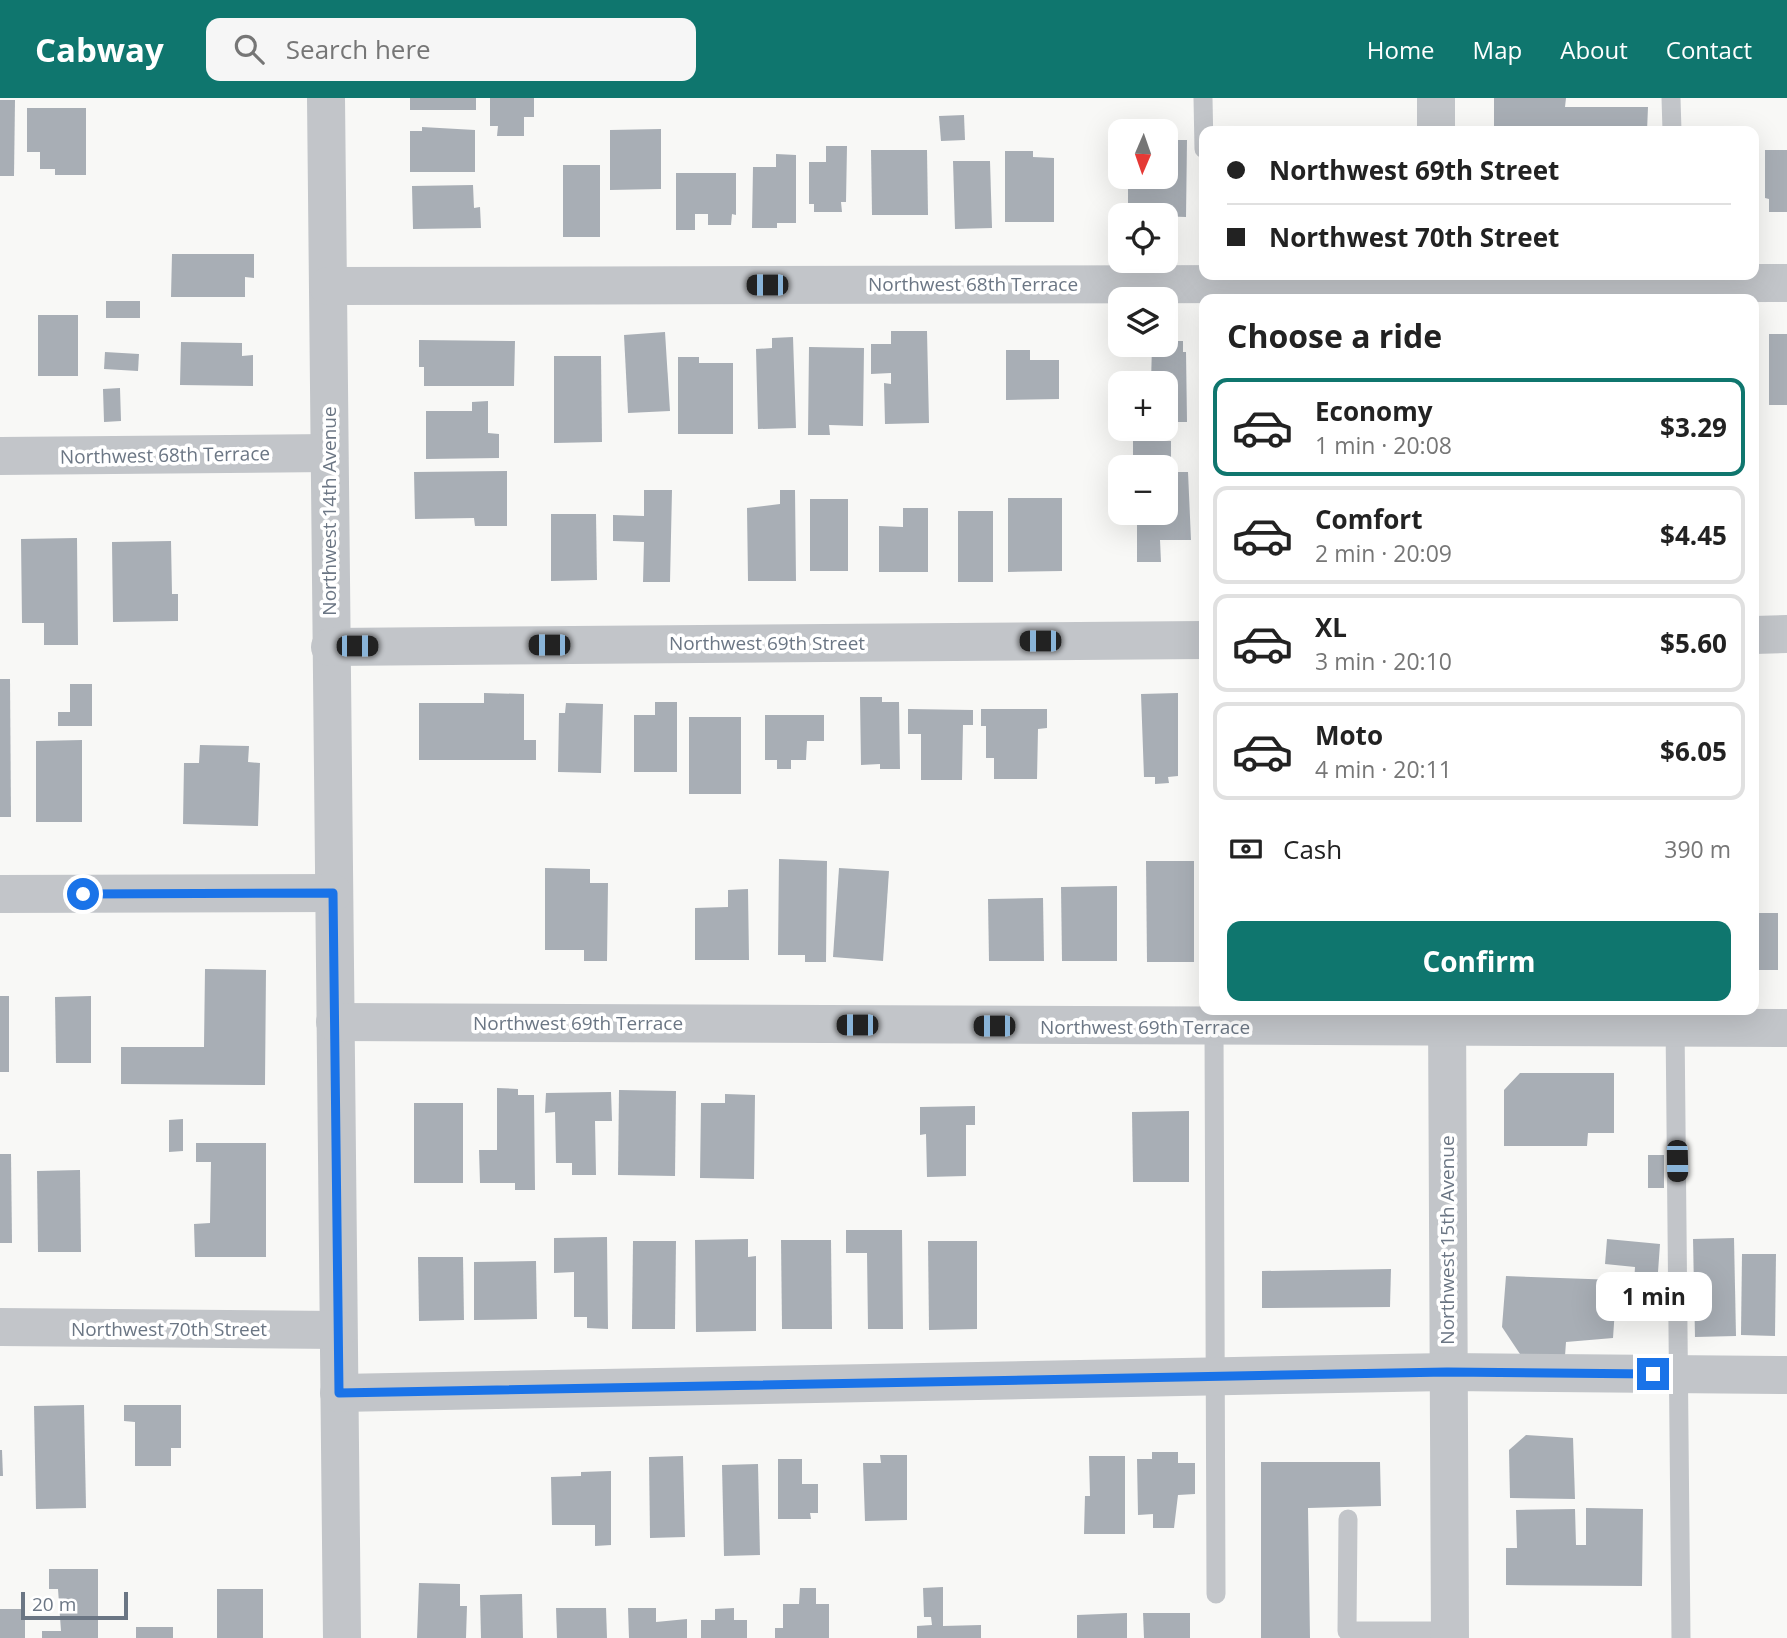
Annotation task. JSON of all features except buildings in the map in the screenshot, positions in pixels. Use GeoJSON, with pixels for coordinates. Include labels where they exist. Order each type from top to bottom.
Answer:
{"type":"FeatureCollection","features":[{"type":"Feature","properties":{"kind":"street","name":"Northwest 14th Avenue"},"geometry":{"type":"LineString","coordinates":[[326,98],[342,1638]]}},
{"type":"Feature","properties":{"kind":"street"},"geometry":{"type":"LineString","coordinates":[[1436,98],[1436,126]]}},
{"type":"Feature","properties":{"kind":"street","name":"Northwest 68th Terrace"},"geometry":{"type":"LineString","coordinates":[[328,286],[1787,284]]}},
{"type":"Feature","properties":{"kind":"street","name":"Northwest 68th Terrace"},"geometry":{"type":"LineString","coordinates":[[0,456],[329,453]]}},
{"type":"Feature","properties":{"kind":"street"},"geometry":{"type":"LineString","coordinates":[[1759,635],[1787,634]]}},
{"type":"Feature","properties":{"kind":"street","name":"Northwest 69th Street"},"geometry":{"type":"LineString","coordinates":[[330,646],[1199,640]]}},
{"type":"Feature","properties":{"kind":"street"},"geometry":{"type":"LineString","coordinates":[[0,894],[333,893]]}},
{"type":"Feature","properties":{"kind":"street","name":"Northwest 15th Avenue"},"geometry":{"type":"LineString","coordinates":[[1447,1019],[1450,1635]]}},
{"type":"Feature","properties":{"kind":"street","name":"Northwest 69th Terrace"},"geometry":{"type":"LineString","coordinates":[[335,1022],[1675,1019],[1787,1028]]}},
{"type":"Feature","properties":{"kind":"street","name":"Northwest 70th Street"},"geometry":{"type":"LineString","coordinates":[[0,1327],[338,1330]]}},
{"type":"Feature","properties":{"kind":"street"},"geometry":{"type":"LineString","coordinates":[[339,1393],[1447,1372],[1787,1375]]}},
{"type":"Feature","properties":{"kind":"lane"},"geometry":{"type":"LineString","coordinates":[[1203,98],[1204,126]]}},
{"type":"Feature","properties":{"kind":"lane"},"geometry":{"type":"LineString","coordinates":[[1671,98],[1672,126]]}},
{"type":"Feature","properties":{"kind":"lane"},"geometry":{"type":"LineString","coordinates":[[1675,1019],[1681,1638]]}},
{"type":"Feature","properties":{"kind":"lane"},"geometry":{"type":"LineString","coordinates":[[1216,1594],[1215,1377],[1221,1022]]}},
{"type":"Feature","properties":{"kind":"lane"},"geometry":{"type":"LineString","coordinates":[[1348,1518],[1348,1631],[1450,1635]]}},
{"type":"Feature","properties":{"kind":"route"},"geometry":{"type":"LineString","coordinates":[[83,894],[333,893],[339,1393],[1447,1372],[1653,1374]]}}]}
